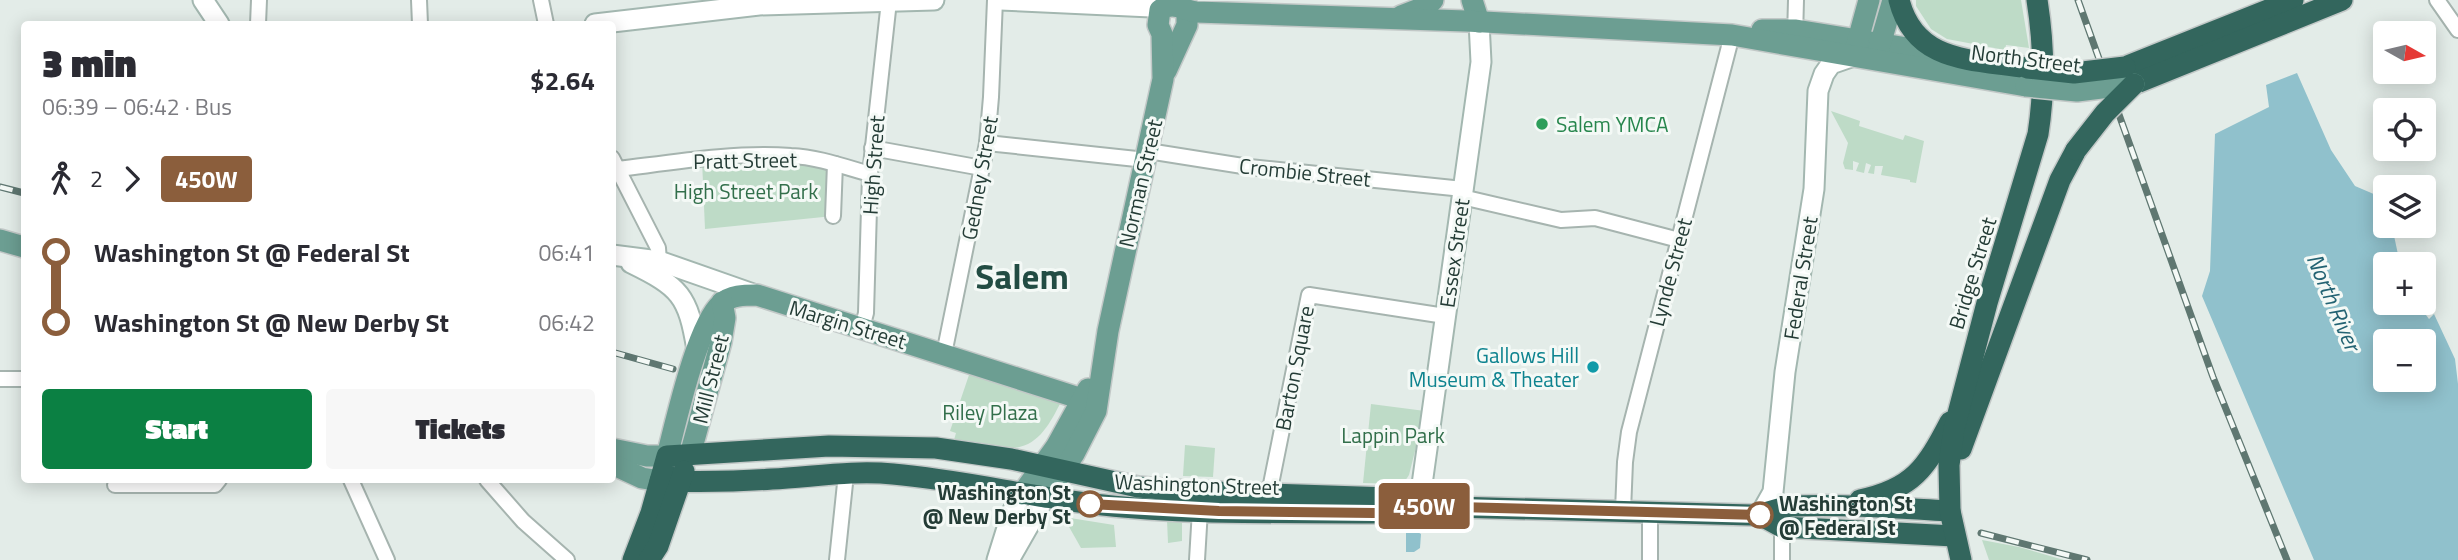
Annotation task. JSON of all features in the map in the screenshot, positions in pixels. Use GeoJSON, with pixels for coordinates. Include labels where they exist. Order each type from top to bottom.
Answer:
{"type":"FeatureCollection","features":[{"type":"Feature","properties":{"kind":"highway"},"geometry":{"type":"LineString","coordinates":[[1899,0],[1915,35],[1927,46],[1946,54]]}},
{"type":"Feature","properties":{"kind":"highway","name":"Bridge Street"},"geometry":{"type":"LineString","coordinates":[[1961,560],[1950,511],[1949,480],[1953,438],[1987,303],[2038,134],[2042,105],[2043,55],[2037,0]]}},
{"type":"Feature","properties":{"kind":"highway","name":"North Street"},"geometry":{"type":"LineString","coordinates":[[2129,76],[2293,0]]}},
{"type":"Feature","properties":{"kind":"highway","name":"North Street"},"geometry":{"type":"LineString","coordinates":[[1946,54],[2026,77],[2074,73],[2129,76],[2342,0]]}},
{"type":"Feature","properties":{"kind":"highway"},"geometry":{"type":"LineString","coordinates":[[1949,480],[2060,180],[2076,150],[2129,76]]}},
{"type":"Feature","properties":{"kind":"highway"},"geometry":{"type":"LineString","coordinates":[[1829,505],[1881,494],[1912,480],[1941,439],[1965,385]]}},
{"type":"Feature","properties":{"kind":"highway","name":"Washington Street"},"geometry":{"type":"LineString","coordinates":[[667,456],[858,445],[936,448],[1138,487],[1389,498],[1419,506],[1760,515],[1781,507],[1829,505],[1950,511]]}},
{"type":"Feature","properties":{"kind":"highway"},"geometry":{"type":"LineString","coordinates":[[633,560],[670,481],[690,455]]}},
{"type":"Feature","properties":{"kind":"highway"},"geometry":{"type":"LineString","coordinates":[[649,560],[658,546],[670,481],[667,456]]}},
{"type":"Feature","properties":{"kind":"highway","name":"Washington Street"},"geometry":{"type":"LineString","coordinates":[[670,481],[771,480],[891,473],[964,482],[1022,494],[1107,506],[1391,513],[1419,506]]}},
{"type":"Feature","properties":{"kind":"highway","name":"Washington Street"},"geometry":{"type":"LineString","coordinates":[[1760,515],[1782,527],[1954,536]]}},
{"type":"Feature","properties":{"kind":"main road"},"geometry":{"type":"LineString","coordinates":[[1391,19],[1427,6],[1433,0]]}},
{"type":"Feature","properties":{"kind":"main road","name":"Essex Street"},"geometry":{"type":"LineString","coordinates":[[1472,0],[1479,22]]}},
{"type":"Feature","properties":{"kind":"main road"},"geometry":{"type":"LineString","coordinates":[[1856,47],[1869,0]]}},
{"type":"Feature","properties":{"kind":"main road"},"geometry":{"type":"LineString","coordinates":[[1879,52],[1892,0]]}},
{"type":"Feature","properties":{"kind":"main road","name":"North Street"},"geometry":{"type":"LineString","coordinates":[[1172,18],[1239,13],[1795,37],[2026,77]]}},
{"type":"Feature","properties":{"kind":"main road","name":"Norman Street"},"geometry":{"type":"LineString","coordinates":[[1045,497],[1086,433],[1096,411],[1108,331],[1163,79],[1172,18]]}},
{"type":"Feature","properties":{"kind":"main road","name":"North Street"},"geometry":{"type":"LineString","coordinates":[[1879,52],[1946,54]]}},
{"type":"Feature","properties":{"kind":"main road"},"geometry":{"type":"LineString","coordinates":[[0,240],[21,246]]}},
{"type":"Feature","properties":{"kind":"main road"},"geometry":{"type":"LineString","coordinates":[[722,302],[737,295],[757,295]]}},
{"type":"Feature","properties":{"kind":"main road","name":"Margin Street"},"geometry":{"type":"LineString","coordinates":[[757,295],[1082,399]]}},
{"type":"Feature","properties":{"kind":"main road","name":"Mill Street"},"geometry":{"type":"LineString","coordinates":[[667,456],[697,350],[710,316],[722,302]]}},
{"type":"Feature","properties":{"kind":"main road","name":"Mill Street"},"geometry":{"type":"LineString","coordinates":[[690,455],[721,342],[725,318],[722,302]]}},
{"type":"Feature","properties":{"kind":"main road","name":"Norman Street"},"geometry":{"type":"LineString","coordinates":[[1022,494],[1056,447],[1090,384],[1108,331]]}},
{"type":"Feature","properties":{"kind":"main road"},"geometry":{"type":"LineString","coordinates":[[616,450],[647,456],[667,456]]}},
{"type":"Feature","properties":{"kind":"main road"},"geometry":{"type":"LineString","coordinates":[[616,466],[642,478],[670,481]]}},
{"type":"Feature","properties":{"kind":"street"},"geometry":{"type":"LineString","coordinates":[[203,0],[217,21]]}},
{"type":"Feature","properties":{"kind":"street"},"geometry":{"type":"LineString","coordinates":[[258,21],[259,0]]}},
{"type":"Feature","properties":{"kind":"street"},"geometry":{"type":"LineString","coordinates":[[419,0],[421,21]]}},
{"type":"Feature","properties":{"kind":"street"},"geometry":{"type":"LineString","coordinates":[[541,0],[545,21]]}},
{"type":"Feature","properties":{"kind":"street"},"geometry":{"type":"LineString","coordinates":[[608,21],[660,8],[934,0]]}},
{"type":"Feature","properties":{"kind":"street"},"geometry":{"type":"LineString","coordinates":[[998,0],[1151,7],[1172,18]]}},
{"type":"Feature","properties":{"kind":"street","name":"Gedney Street"},"geometry":{"type":"LineString","coordinates":[[944,355],[987,143],[998,0]]}},
{"type":"Feature","properties":{"kind":"street"},"geometry":{"type":"LineString","coordinates":[[1795,37],[1796,0]]}},
{"type":"Feature","properties":{"kind":"street"},"geometry":{"type":"LineString","coordinates":[[2437,0],[2458,30]]}},
{"type":"Feature","properties":{"kind":"street","name":"High Street"},"geometry":{"type":"LineString","coordinates":[[862,328],[866,313],[872,148],[888,1]]}},
{"type":"Feature","properties":{"kind":"street","name":"Essex Street"},"geometry":{"type":"LineString","coordinates":[[1419,506],[1481,62],[1479,22]]}},
{"type":"Feature","properties":{"kind":"street","name":"Lynde Street"},"geometry":{"type":"LineString","coordinates":[[1623,511],[1629,432],[1732,35]]}},
{"type":"Feature","properties":{"kind":"street","name":"Federal Street"},"geometry":{"type":"LineString","coordinates":[[1760,515],[1773,492],[1785,372],[1814,189],[1818,91],[1831,64],[1856,47]]}},
{"type":"Feature","properties":{"kind":"street","name":"Crombie Street"},"geometry":{"type":"LineString","coordinates":[[987,143],[1147,156],[1463,193],[1561,220],[1595,218],[1679,240]]}},
{"type":"Feature","properties":{"kind":"street"},"geometry":{"type":"LineString","coordinates":[[872,148],[982,168]]}},
{"type":"Feature","properties":{"kind":"street","name":"Pratt Street"},"geometry":{"type":"LineString","coordinates":[[616,163],[760,155],[794,156],[870,174]]}},
{"type":"Feature","properties":{"kind":"street"},"geometry":{"type":"LineString","coordinates":[[834,216],[835,164]]}},
{"type":"Feature","properties":{"kind":"street"},"geometry":{"type":"LineString","coordinates":[[616,165],[657,248],[659,261]]}},
{"type":"Feature","properties":{"kind":"street","name":"Margin Street"},"geometry":{"type":"LineString","coordinates":[[616,256],[659,261],[757,295]]}},
{"type":"Feature","properties":{"kind":"street","name":"Mill Street"},"geometry":{"type":"LineString","coordinates":[[616,257],[671,285],[683,298],[691,314],[697,350]]}},
{"type":"Feature","properties":{"kind":"street"},"geometry":{"type":"LineString","coordinates":[[706,278],[722,302]]}},
{"type":"Feature","properties":{"kind":"street","name":"Barton Square"},"geometry":{"type":"LineString","coordinates":[[1269,494],[1309,295],[1446,316]]}},
{"type":"Feature","properties":{"kind":"street"},"geometry":{"type":"LineString","coordinates":[[0,379],[21,379]]}},
{"type":"Feature","properties":{"kind":"street"},"geometry":{"type":"LineString","coordinates":[[837,560],[846,474]]}},
{"type":"Feature","properties":{"kind":"street"},"geometry":{"type":"LineString","coordinates":[[115,485],[217,483]]}},
{"type":"Feature","properties":{"kind":"street"},"geometry":{"type":"LineString","coordinates":[[352,483],[387,560]]}},
{"type":"Feature","properties":{"kind":"street"},"geometry":{"type":"LineString","coordinates":[[488,483],[523,521],[568,560]]}},
{"type":"Feature","properties":{"kind":"street"},"geometry":{"type":"LineString","coordinates":[[997,560],[1012,512],[1022,494]]}},
{"type":"Feature","properties":{"kind":"street"},"geometry":{"type":"LineString","coordinates":[[1009,560],[1045,497]]}},
{"type":"Feature","properties":{"kind":"street"},"geometry":{"type":"LineString","coordinates":[[1197,560],[1200,510]]}},
{"type":"Feature","properties":{"kind":"street"},"geometry":{"type":"LineString","coordinates":[[1650,512],[1650,560]]}},
{"type":"Feature","properties":{"kind":"street"},"geometry":{"type":"LineString","coordinates":[[1782,527],[1782,560]]}},
{"type":"Feature","properties":{"kind":"green space"},"geometry":{"type":"Polygon","coordinates":[[[1916,0],[2021,0],[2029,48],[2006,45],[2005,50],[1947,39],[1931,29],[1916,6],[1916,0]]]}},
{"type":"Feature","properties":{"kind":"green space"},"geometry":{"type":"Polygon","coordinates":[[[1831,111],[1860,121],[1859,126],[1903,140],[1905,135],[1924,141],[1916,183],[1881,175],[1883,166],[1875,166],[1874,174],[1868,173],[1871,165],[1866,163],[1864,173],[1856,171],[1859,163],[1853,161],[1853,170],[1845,169],[1843,163],[1848,143],[1831,111]]]}},
{"type":"Feature","properties":{"kind":"green space","name":"High Street Park"},"geometry":{"type":"Polygon","coordinates":[[[702,160],[835,164],[833,216],[705,229],[702,160]]]}},
{"type":"Feature","properties":{"kind":"green space","name":"Riley Plaza"},"geometry":{"type":"Polygon","coordinates":[[[970,372],[1061,402],[1043,432],[1022,446],[1013,448],[954,440],[956,433],[950,431],[970,372]]]}},
{"type":"Feature","properties":{"kind":"green space","name":"Lappin Park"},"geometry":{"type":"Polygon","coordinates":[[[1371,404],[1425,411],[1409,475],[1403,484],[1363,483],[1371,404]]]}},
{"type":"Feature","properties":{"kind":"green space"},"geometry":{"type":"Polygon","coordinates":[[[1185,445],[1215,448],[1213,477],[1183,476],[1185,445]]]}},
{"type":"Feature","properties":{"kind":"green space"},"geometry":{"type":"Polygon","coordinates":[[[1070,518],[1114,525],[1116,547],[1081,548],[1068,525],[1070,518]]]}},
{"type":"Feature","properties":{"kind":"green space"},"geometry":{"type":"Polygon","coordinates":[[[1182,519],[1182,541],[1168,543],[1167,520],[1182,519]]]}},
{"type":"Feature","properties":{"kind":"green space"},"geometry":{"type":"Polygon","coordinates":[[[1982,540],[2019,547],[2064,560],[1989,560],[1982,540]]]}},
{"type":"Feature","properties":{"kind":"water","name":"North River"},"geometry":{"type":"Polygon","coordinates":[[[2297,73],[2331,150],[2355,186],[2373,194],[2373,238],[2395,238],[2397,252],[2373,252],[2373,315],[2426,315],[2429,319],[2434,315],[2455,359],[2458,384],[2458,560],[2314,560],[2202,296],[2210,271],[2215,134],[2269,107],[2266,85],[2297,73]]]}},
{"type":"Feature","properties":{"kind":"water"},"geometry":{"type":"Polygon","coordinates":[[[1406,530],[1421,534],[1420,548],[1414,552],[1406,552],[1406,530]]]}},
{"type":"Feature","properties":{"kind":"railway"},"geometry":{"type":"LineString","coordinates":[[2078,0],[2213,377],[2287,560]]}},
{"type":"Feature","properties":{"kind":"railway"},"geometry":{"type":"LineString","coordinates":[[0,187],[21,192]]}},
{"type":"Feature","properties":{"kind":"railway"},"geometry":{"type":"LineString","coordinates":[[616,353],[673,369]]}},
{"type":"Feature","properties":{"kind":"railway"},"geometry":{"type":"LineString","coordinates":[[1981,533],[2087,560]]}},
{"type":"Feature","properties":{"kind":"bus line","name":"450W"},"geometry":{"type":"LineString","coordinates":[[1090,504],[1239,511],[1391,513],[1419,506],[1760,515]]}},
{"type":"Feature","properties":{"kind":"place","name":"Salem YMCA"},"geometry":{"type":"Point","coordinates":[1542,124]}},
{"type":"Feature","properties":{"kind":"place","name":"Gallows Hill Museum & Theater"},"geometry":{"type":"Point","coordinates":[1593,367]}},
{"type":"Feature","properties":{"kind":"place","name":"Washington St @ New Derby St"},"geometry":{"type":"Point","coordinates":[1090,504]}},
{"type":"Feature","properties":{"kind":"place","name":"Washington St @ Federal St"},"geometry":{"type":"Point","coordinates":[1760,515]}},
{"type":"Feature","properties":{"kind":"district","name":"Salem"},"geometry":{"type":"Point","coordinates":[1022,276]}}]}
